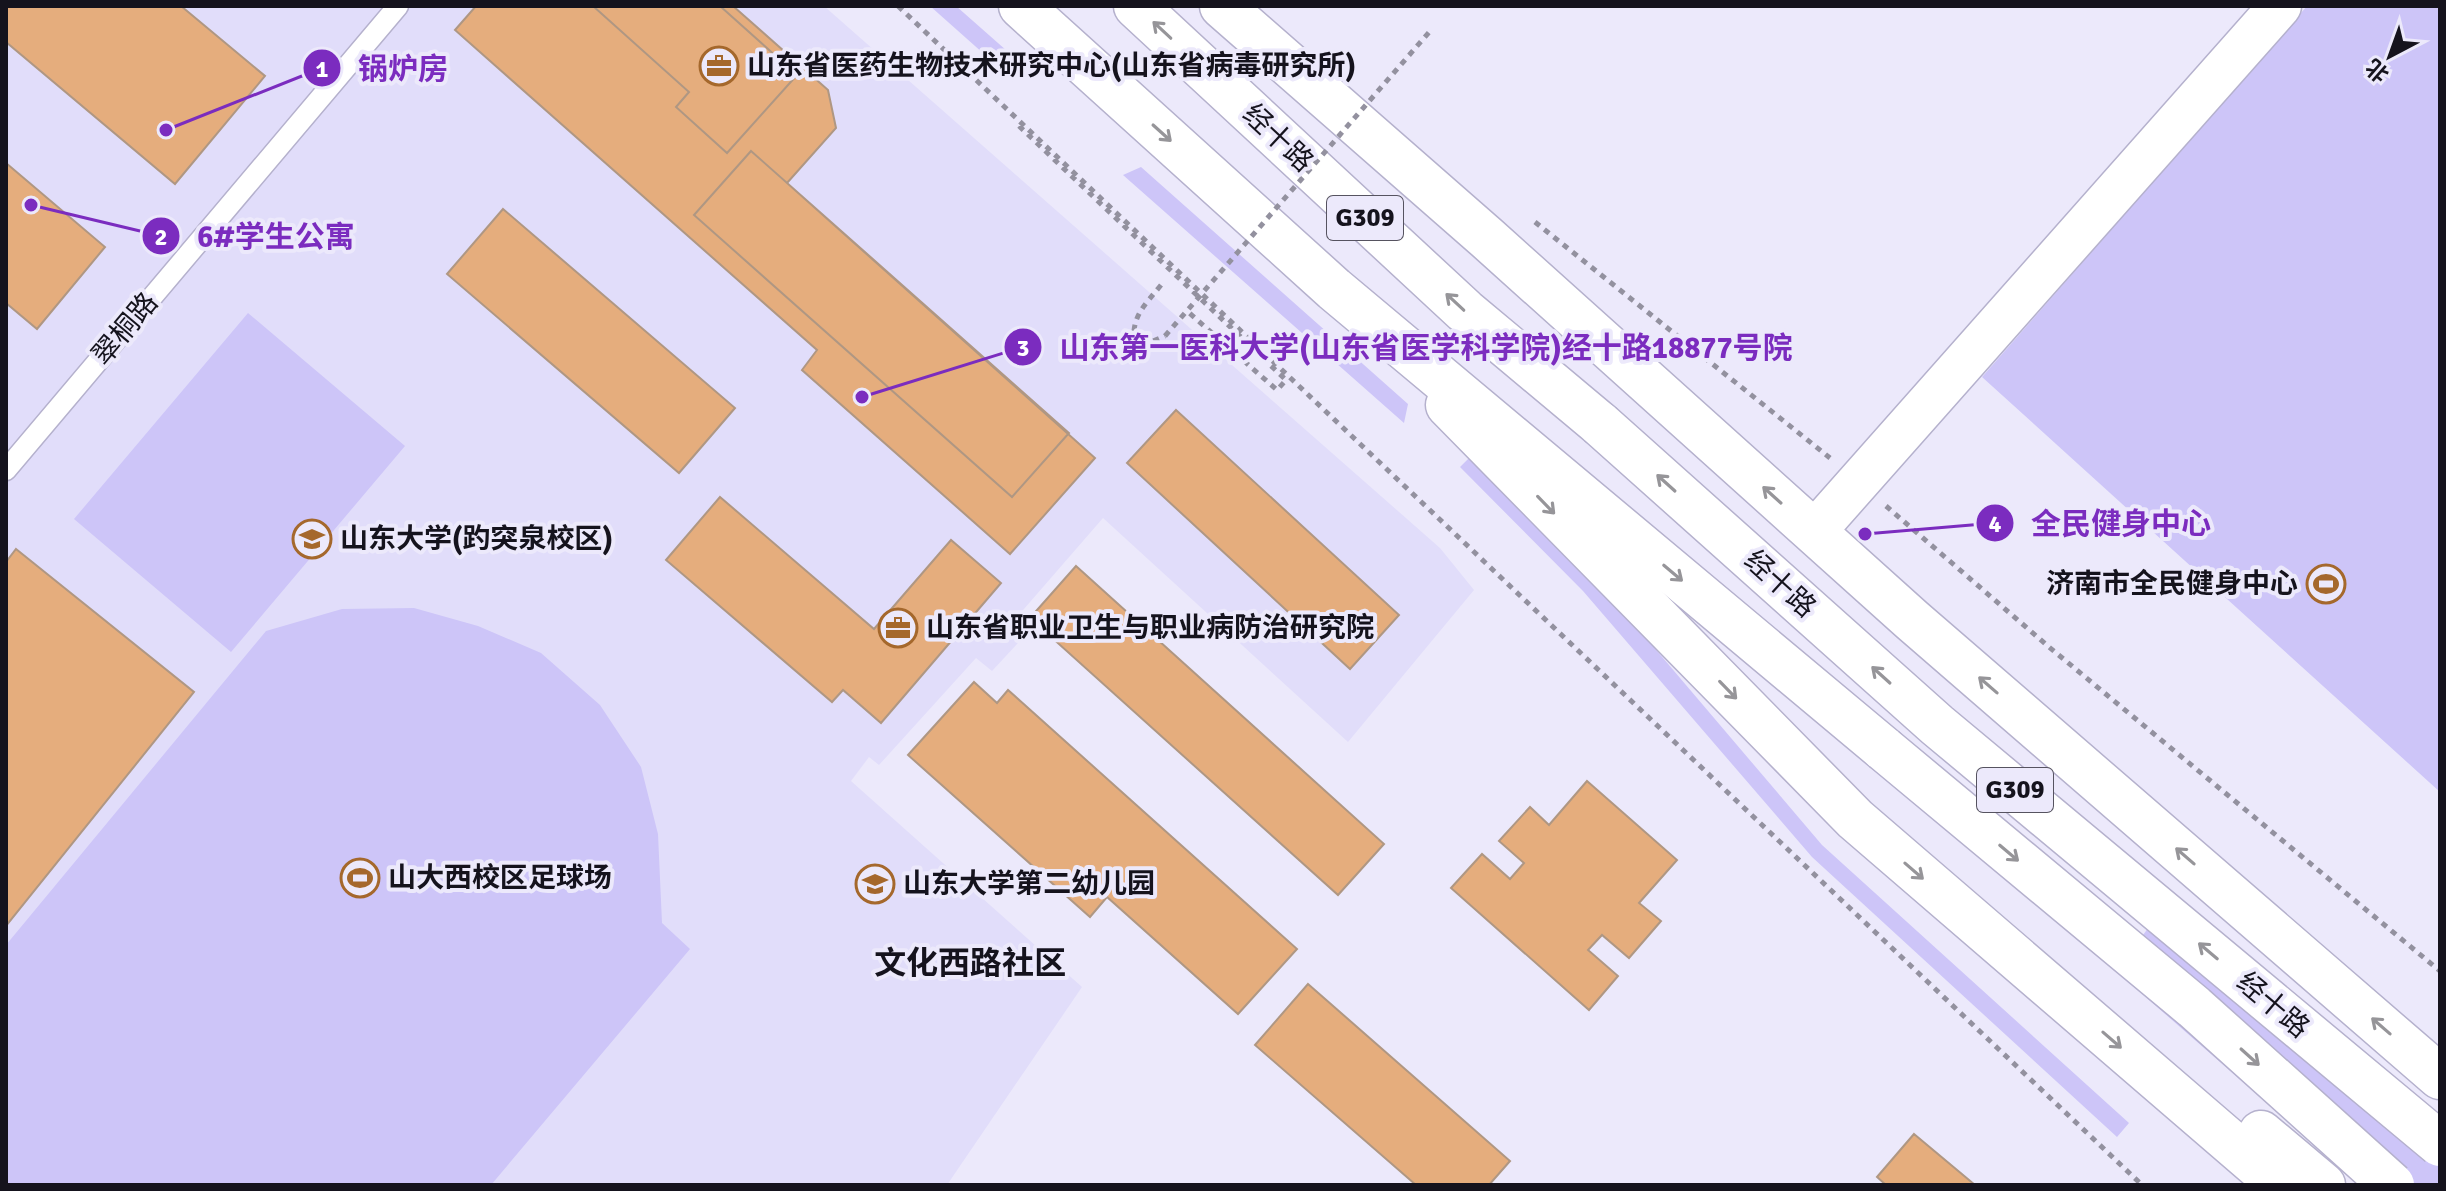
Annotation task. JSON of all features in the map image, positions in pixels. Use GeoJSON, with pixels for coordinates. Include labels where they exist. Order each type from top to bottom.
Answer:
{"type":"FeatureCollection","features":[{"type":"Feature","properties":{"kind":"main road","name":"经十路"},"geometry":{"type":"LineString","coordinates":[[1021,6],[1334,289],[2194,1007],[2392,1185]]}},
{"type":"Feature","properties":{"kind":"main road","name":"经十路"},"geometry":{"type":"LineString","coordinates":[[1136,6],[1465,311],[1600,424],[1937,725],[2440,1144]]}},
{"type":"Feature","properties":{"kind":"main road","name":"经十路"},"geometry":{"type":"LineString","coordinates":[[1222,6],[1487,238],[1814,532],[2440,1077]]}},
{"type":"Feature","properties":{"kind":"main road","name":"经十路"},"geometry":{"type":"LineString","coordinates":[[1334,289],[1855,819],[2280,1185]]}},
{"type":"Feature","properties":{"kind":"main road"},"geometry":{"type":"LineString","coordinates":[[2169,1089],[2214,1094],[2323,1185]]}},
{"type":"Feature","properties":{"kind":"street"},"geometry":{"type":"LineString","coordinates":[[1814,532],[2280,6]]}},
{"type":"Feature","properties":{"kind":"lane","name":"翠桐路"},"geometry":{"type":"LineString","coordinates":[[6,470],[398,6]]}},
{"type":"Feature","properties":{"kind":"path"},"geometry":{"type":"LineString","coordinates":[[895,6],[1286,380],[1277,390],[1187,311]]}},
{"type":"Feature","properties":{"kind":"path"},"geometry":{"type":"LineString","coordinates":[[895,6],[2142,1185]]}},
{"type":"Feature","properties":{"kind":"path"},"geometry":{"type":"LineString","coordinates":[[1161,285],[1133,325],[1134,340],[1146,344],[1165,336],[1431,30]]}},
{"type":"Feature","properties":{"kind":"shaded area"},"geometry":{"type":"Polygon","coordinates":[[[6,6],[824,6],[1440,548],[1474,590],[1348,742],[1103,518],[1017,617],[1029,631],[992,671],[976,658],[879,765],[869,757],[851,781],[1082,987],[947,1185],[6,1185],[6,6]]]}},
{"type":"Feature","properties":{"kind":"shaded area"},"geometry":{"type":"Polygon","coordinates":[[[930,6],[956,6],[1015,58],[1011,78],[930,6]]]}},
{"type":"Feature","properties":{"kind":"shaded area","name":"济南市全民健身中心"},"geometry":{"type":"Polygon","coordinates":[[[2307,6],[2440,6],[2440,792],[1982,377],[2307,6]]]}},
{"type":"Feature","properties":{"kind":"shaded area"},"geometry":{"type":"Polygon","coordinates":[[[1141,167],[1408,404],[1404,423],[1123,175],[1141,167]]]}},
{"type":"Feature","properties":{"kind":"shaded area"},"geometry":{"type":"Polygon","coordinates":[[[248,313],[405,446],[231,652],[74,519],[248,313]]]}},
{"type":"Feature","properties":{"kind":"shaded area"},"geometry":{"type":"Polygon","coordinates":[[[1471,456],[1595,578],[1822,845],[2129,1123],[2117,1137],[1812,857],[1583,591],[1460,467],[1471,456]]]}},
{"type":"Feature","properties":{"kind":"shaded area","name":"山大西校区足球场"},"geometry":{"type":"Polygon","coordinates":[[[414,608],[478,626],[541,653],[600,705],[641,767],[658,834],[662,923],[690,949],[491,1185],[6,1185],[6,945],[266,631],[342,609],[414,608]]]}},
{"type":"Feature","properties":{"kind":"shaded area"},"geometry":{"type":"Polygon","coordinates":[[[2165,904],[2440,1134],[2440,1185],[2361,1185],[2117,972],[2165,904]]]}},
{"type":"Feature","properties":{"kind":"building"},"geometry":{"type":"Polygon","coordinates":[[[6,6],[181,6],[265,76],[175,184],[6,42],[6,6]]]}},
{"type":"Feature","properties":{"kind":"building"},"geometry":{"type":"Polygon","coordinates":[[[476,6],[733,6],[828,90],[836,128],[787,183],[1095,458],[1010,554],[802,370],[817,350],[455,30],[476,6]]]}},
{"type":"Feature","properties":{"kind":"building"},"geometry":{"type":"Polygon","coordinates":[[[593,6],[720,6],[797,75],[727,153],[676,107],[689,92],[593,6]]]}},
{"type":"Feature","properties":{"kind":"building"},"geometry":{"type":"Polygon","coordinates":[[[751,151],[1069,433],[1012,497],[694,215],[751,151]]]}},
{"type":"Feature","properties":{"kind":"building"},"geometry":{"type":"Polygon","coordinates":[[[6,163],[105,247],[37,329],[6,303],[6,163]]]}},
{"type":"Feature","properties":{"kind":"building"},"geometry":{"type":"Polygon","coordinates":[[[503,209],[735,408],[679,473],[447,274],[503,209]]]}},
{"type":"Feature","properties":{"kind":"building"},"geometry":{"type":"Polygon","coordinates":[[[1176,410],[1399,615],[1350,669],[1127,463],[1176,410]]]}},
{"type":"Feature","properties":{"kind":"building"},"geometry":{"type":"Polygon","coordinates":[[[720,497],[874,629],[951,540],[1001,583],[881,723],[843,690],[832,702],[666,560],[720,497]]]}},
{"type":"Feature","properties":{"kind":"building"},"geometry":{"type":"Polygon","coordinates":[[[16,549],[194,692],[6,926],[6,562],[16,549]]]}},
{"type":"Feature","properties":{"kind":"building"},"geometry":{"type":"Polygon","coordinates":[[[1076,566],[1384,844],[1338,895],[1030,618],[1076,566]]]}},
{"type":"Feature","properties":{"kind":"building"},"geometry":{"type":"Polygon","coordinates":[[[974,682],[997,703],[1008,690],[1297,949],[1238,1014],[1107,897],[1090,917],[908,755],[974,682]]]}},
{"type":"Feature","properties":{"kind":"building"},"geometry":{"type":"Polygon","coordinates":[[[1587,781],[1677,860],[1639,903],[1661,921],[1629,958],[1602,935],[1588,950],[1618,976],[1589,1010],[1451,888],[1482,854],[1510,879],[1524,863],[1499,841],[1530,807],[1549,825],[1587,781]]]}},
{"type":"Feature","properties":{"kind":"building"},"geometry":{"type":"Polygon","coordinates":[[[1308,984],[1510,1161],[1489,1185],[1416,1185],[1255,1045],[1308,984]]]}},
{"type":"Feature","properties":{"kind":"building"},"geometry":{"type":"Polygon","coordinates":[[[1914,1134],[1975,1185],[1886,1185],[1877,1177],[1914,1134]]]}},
{"type":"Feature","properties":{"kind":"place","name":"山东省医药生物技术研究中心(山东省病毒研究所)"},"geometry":{"type":"Point","coordinates":[719,66]}},
{"type":"Feature","properties":{"kind":"place","name":"锅炉房"},"geometry":{"type":"Point","coordinates":[166,130]}},
{"type":"Feature","properties":{"kind":"place","name":"6#学生公寓"},"geometry":{"type":"Point","coordinates":[31,205]}},
{"type":"Feature","properties":{"kind":"place","name":"山东第一医科大学(山东省医学科学院)经十路18877号院"},"geometry":{"type":"Point","coordinates":[862,397]}},
{"type":"Feature","properties":{"kind":"place","name":"全民健身中心"},"geometry":{"type":"Point","coordinates":[1865,534]}},
{"type":"Feature","properties":{"kind":"place","name":"山东大学(趵突泉校区)"},"geometry":{"type":"Point","coordinates":[312,539]}},
{"type":"Feature","properties":{"kind":"place","name":"济南市全民健身中心"},"geometry":{"type":"Point","coordinates":[2326,584]}},
{"type":"Feature","properties":{"kind":"place","name":"山东省职业卫生与职业病防治研究院"},"geometry":{"type":"Point","coordinates":[898,628]}},
{"type":"Feature","properties":{"kind":"place","name":"山大西校区足球场"},"geometry":{"type":"Point","coordinates":[360,878]}},
{"type":"Feature","properties":{"kind":"place","name":"山东大学第二幼儿园"},"geometry":{"type":"Point","coordinates":[875,884]}},
{"type":"Feature","properties":{"kind":"district","name":"文化西路社区"},"geometry":{"type":"Point","coordinates":[970,963]}}]}
